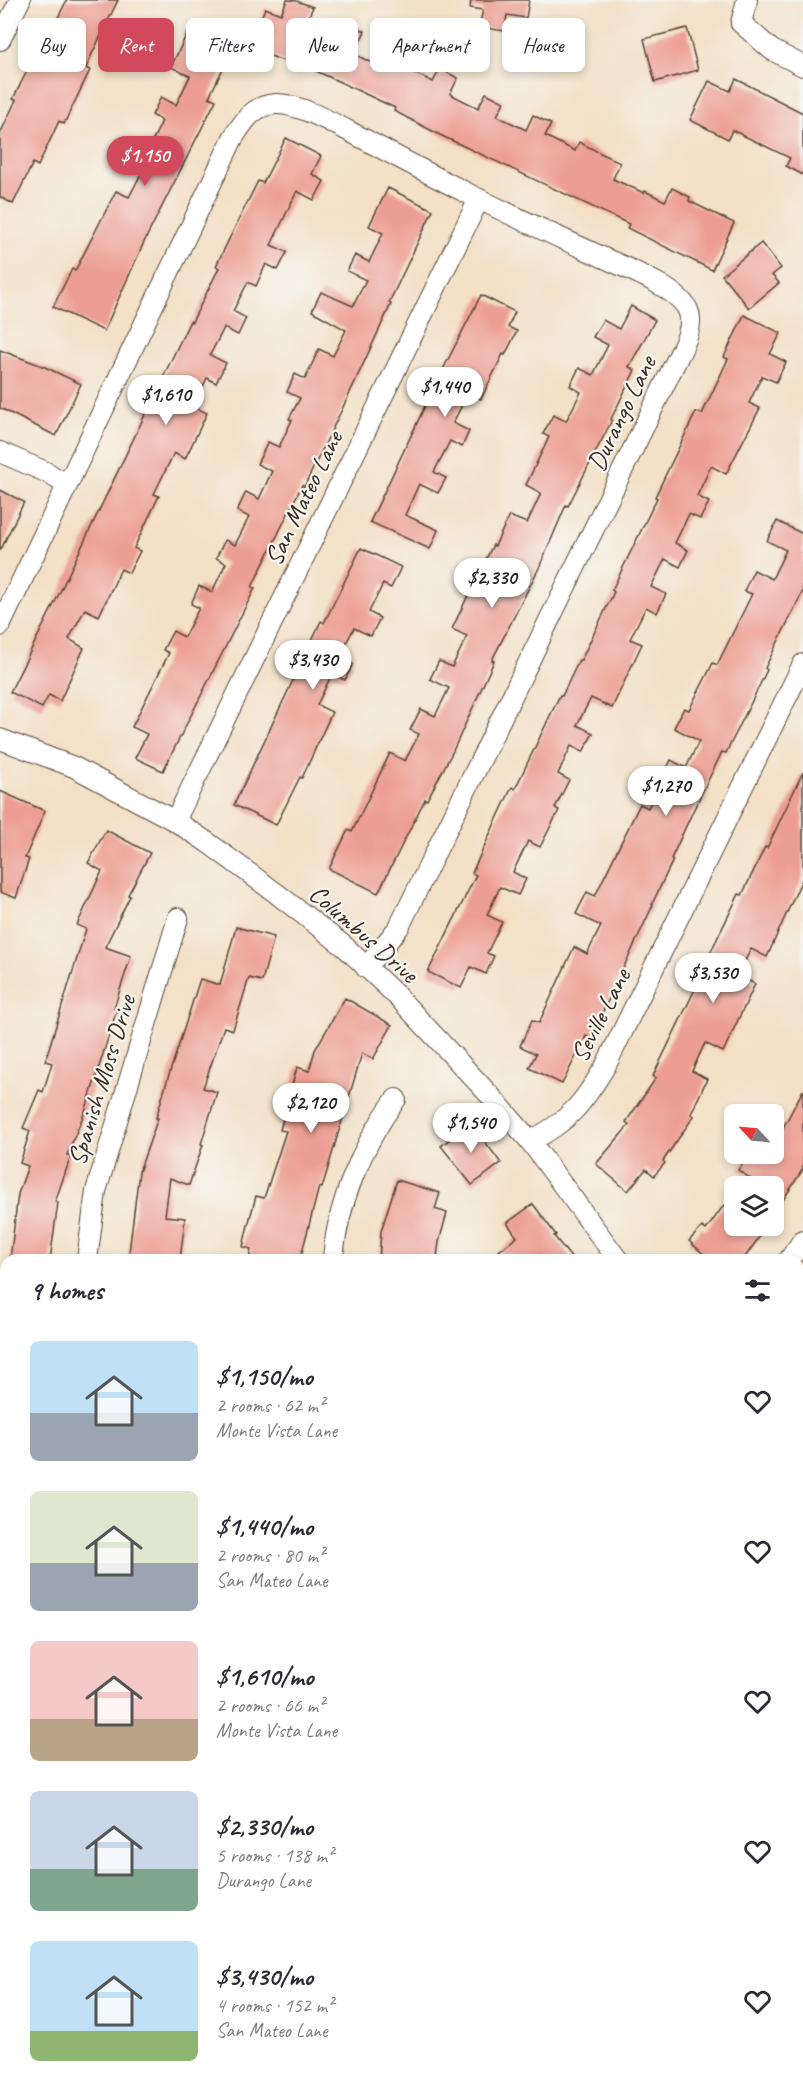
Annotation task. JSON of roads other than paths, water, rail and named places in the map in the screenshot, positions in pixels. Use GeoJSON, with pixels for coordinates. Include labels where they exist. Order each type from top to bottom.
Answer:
{"type":"FeatureCollection","features":[{"type":"Feature","properties":{"kind":"street"},"geometry":{"type":"LineString","coordinates":[[0,40],[20,0]]}},
{"type":"Feature","properties":{"kind":"street"},"geometry":{"type":"LineString","coordinates":[[747,0],[741,23],[772,50],[803,66]]}},
{"type":"Feature","properties":{"kind":"street","name":"Durango Lane"},"geometry":{"type":"LineString","coordinates":[[67,485],[233,138],[243,121],[261,106],[291,105],[330,122],[479,199],[649,279],[681,300],[688,310],[690,323],[676,362],[399,927],[366,968]]}},
{"type":"Feature","properties":{"kind":"street","name":"San Mateo Lane"},"geometry":{"type":"LineString","coordinates":[[175,821],[479,199]]}},
{"type":"Feature","properties":{"kind":"street"},"geometry":{"type":"LineString","coordinates":[[0,452],[48,473],[67,485],[0,626]]}},
{"type":"Feature","properties":{"kind":"street","name":"Seville Lane"},"geometry":{"type":"LineString","coordinates":[[530,1141],[553,1130],[573,1112],[591,1091],[606,1065],[803,664]]}},
{"type":"Feature","properties":{"kind":"street","name":"Columbus Drive"},"geometry":{"type":"LineString","coordinates":[[0,739],[74,767],[175,821],[313,920],[366,968],[440,1041],[530,1141],[614,1254]]}},
{"type":"Feature","properties":{"kind":"street","name":"Spanish Moss Drive"},"geometry":{"type":"LineString","coordinates":[[88,1254],[96,1191],[178,918]]}},
{"type":"Feature","properties":{"kind":"street"},"geometry":{"type":"LineString","coordinates":[[334,1254],[338,1229],[361,1159],[380,1121],[396,1099]]}},
{"type":"Feature","properties":{"kind":"street"},"geometry":{"type":"LineString","coordinates":[[793,1254],[803,1239]]}}]}
